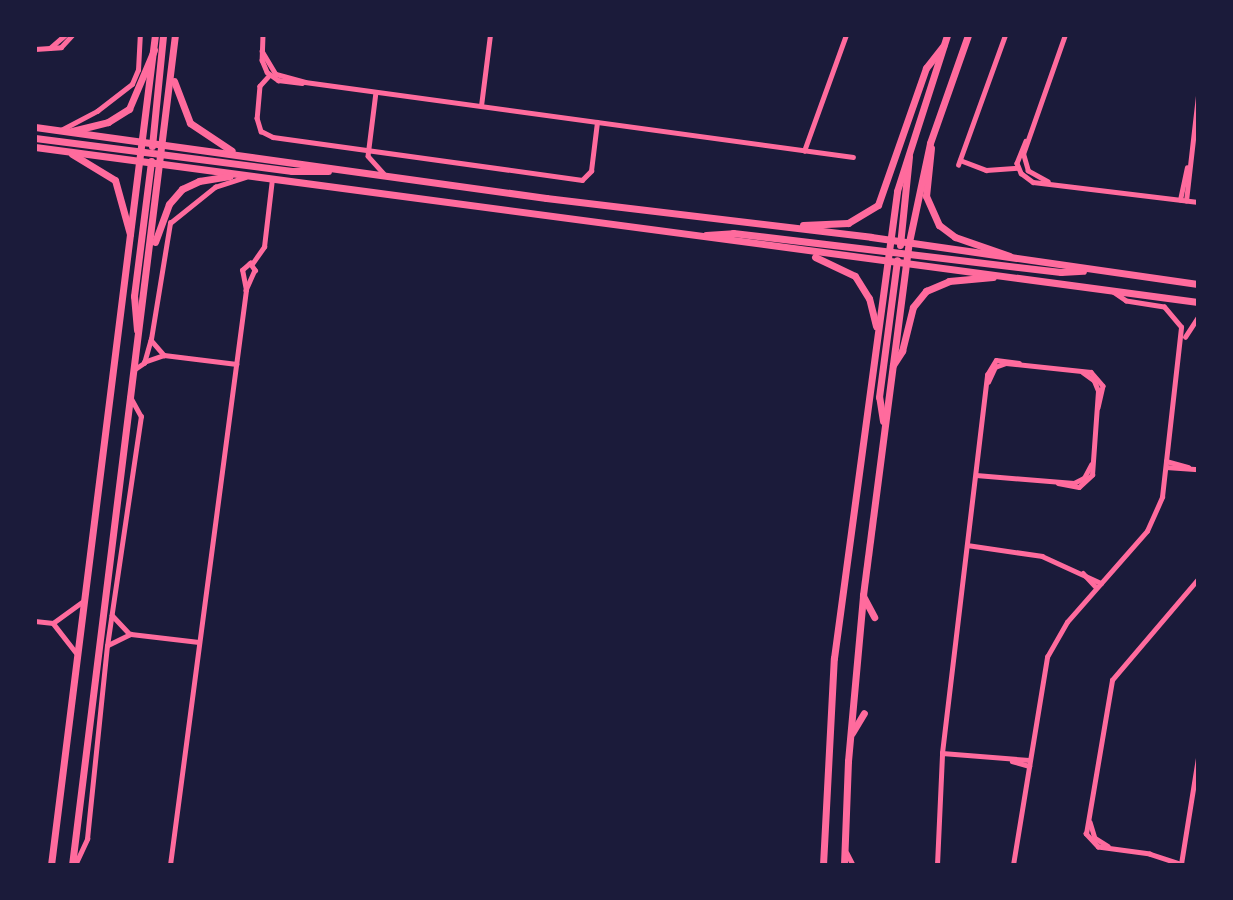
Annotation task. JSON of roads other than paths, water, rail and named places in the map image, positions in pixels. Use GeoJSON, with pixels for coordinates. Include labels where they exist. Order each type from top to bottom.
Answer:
{"type":"FeatureCollection","features":[{"type":"Feature","properties":{"kind":"main road"},"geometry":{"type":"LineString","coordinates":[[51,865],[144,142],[155,35]]}},
{"type":"Feature","properties":{"kind":"main road"},"geometry":{"type":"LineString","coordinates":[[138,334],[134,296],[152,154],[163,35]]}},
{"type":"Feature","properties":{"kind":"main road"},"geometry":{"type":"LineString","coordinates":[[73,865],[130,396],[173,75],[175,35]]}},
{"type":"Feature","properties":{"kind":"main road"},"geometry":{"type":"LineString","coordinates":[[823,865],[834,658],[888,251],[908,152],[947,35]]}},
{"type":"Feature","properties":{"kind":"main road"},"geometry":{"type":"LineString","coordinates":[[844,865],[850,736],[863,595],[909,242],[930,143],[968,35]]}},
{"type":"Feature","properties":{"kind":"main road"},"geometry":{"type":"LineString","coordinates":[[794,228],[848,223],[878,205],[926,68],[944,45]]}},
{"type":"Feature","properties":{"kind":"main road"},"geometry":{"type":"LineString","coordinates":[[70,131],[108,122],[129,110],[155,49]]}},
{"type":"Feature","properties":{"kind":"main road"},"geometry":{"type":"LineString","coordinates":[[173,75],[190,123],[236,153]]}},
{"type":"Feature","properties":{"kind":"main road"},"geometry":{"type":"LineString","coordinates":[[35,127],[236,153],[389,177],[909,242],[1198,284]]}},
{"type":"Feature","properties":{"kind":"main road"},"geometry":{"type":"LineString","coordinates":[[35,138],[292,171],[336,170]]}},
{"type":"Feature","properties":{"kind":"main road"},"geometry":{"type":"LineString","coordinates":[[930,143],[926,196],[939,225],[955,237],[996,247],[1014,258]]}},
{"type":"Feature","properties":{"kind":"main road"},"geometry":{"type":"LineString","coordinates":[[35,147],[797,251],[1198,302]]}},
{"type":"Feature","properties":{"kind":"main road"},"geometry":{"type":"LineString","coordinates":[[68,151],[115,180],[131,237]]}},
{"type":"Feature","properties":{"kind":"main road"},"geometry":{"type":"LineString","coordinates":[[885,425],[879,397],[900,241],[908,152]]}},
{"type":"Feature","properties":{"kind":"main road"},"geometry":{"type":"LineString","coordinates":[[152,245],[169,204],[182,189],[233,174]]}},
{"type":"Feature","properties":{"kind":"main road"},"geometry":{"type":"LineString","coordinates":[[699,237],[733,233],[1067,273],[1087,269]]}},
{"type":"Feature","properties":{"kind":"main road"},"geometry":{"type":"LineString","coordinates":[[797,251],[837,264],[855,276],[869,298],[877,331]]}},
{"type":"Feature","properties":{"kind":"main road"},"geometry":{"type":"LineString","coordinates":[[892,365],[902,351],[913,307],[926,291],[949,281],[998,276]]}},
{"type":"Feature","properties":{"kind":"main road"},"geometry":{"type":"LineString","coordinates":[[863,595],[874,617]]}},
{"type":"Feature","properties":{"kind":"main road"},"geometry":{"type":"LineString","coordinates":[[850,736],[864,713]]}},
{"type":"Feature","properties":{"kind":"street"},"geometry":{"type":"LineString","coordinates":[[46,50],[65,35]]}},
{"type":"Feature","properties":{"kind":"street"},"geometry":{"type":"LineString","coordinates":[[35,49],[61,47],[72,35]]}},
{"type":"Feature","properties":{"kind":"street"},"geometry":{"type":"LineString","coordinates":[[59,130],[97,111],[132,84],[138,70],[140,35]]}},
{"type":"Feature","properties":{"kind":"street"},"geometry":{"type":"LineString","coordinates":[[262,35],[262,51],[270,75],[282,82],[305,82]]}},
{"type":"Feature","properties":{"kind":"street"},"geometry":{"type":"LineString","coordinates":[[481,106],[490,35]]}},
{"type":"Feature","properties":{"kind":"street"},"geometry":{"type":"LineString","coordinates":[[804,151],[846,35]]}},
{"type":"Feature","properties":{"kind":"street"},"geometry":{"type":"LineString","coordinates":[[1005,35],[959,162],[986,170],[1018,168]]}},
{"type":"Feature","properties":{"kind":"street"},"geometry":{"type":"LineString","coordinates":[[1065,35],[1026,141],[1018,153],[1018,168],[1028,180],[1198,202]]}},
{"type":"Feature","properties":{"kind":"street"},"geometry":{"type":"LineString","coordinates":[[262,51],[276,74],[305,82],[853,157]]}},
{"type":"Feature","properties":{"kind":"street"},"geometry":{"type":"LineString","coordinates":[[270,75],[260,90],[258,123],[265,134],[368,150],[582,180],[591,171],[597,122]]}},
{"type":"Feature","properties":{"kind":"street"},"geometry":{"type":"LineString","coordinates":[[376,92],[368,150],[371,163],[389,177]]}},
{"type":"Feature","properties":{"kind":"street"},"geometry":{"type":"LineString","coordinates":[[1186,201],[1198,95]]}},
{"type":"Feature","properties":{"kind":"street"},"geometry":{"type":"LineString","coordinates":[[1026,141],[1025,166],[1049,183]]}},
{"type":"Feature","properties":{"kind":"street"},"geometry":{"type":"LineString","coordinates":[[1180,200],[1189,164]]}},
{"type":"Feature","properties":{"kind":"street"},"geometry":{"type":"LineString","coordinates":[[144,363],[151,340],[170,223],[215,187],[248,176]]}},
{"type":"Feature","properties":{"kind":"street"},"geometry":{"type":"LineString","coordinates":[[170,865],[246,290],[242,267],[252,264],[264,247],[272,179]]}},
{"type":"Feature","properties":{"kind":"street"},"geometry":{"type":"LineString","coordinates":[[246,290],[255,273],[252,264]]}},
{"type":"Feature","properties":{"kind":"street"},"geometry":{"type":"LineString","coordinates":[[1014,865],[1046,657],[1064,625],[1152,523],[1166,464],[1183,341],[1178,321],[1170,310],[1158,304],[1126,301],[1112,291]]}},
{"type":"Feature","properties":{"kind":"street"},"geometry":{"type":"LineString","coordinates":[[1183,341],[1198,317]]}},
{"type":"Feature","properties":{"kind":"street"},"geometry":{"type":"LineString","coordinates":[[151,340],[164,355]]}},
{"type":"Feature","properties":{"kind":"street"},"geometry":{"type":"LineString","coordinates":[[134,370],[164,355],[236,364]]}},
{"type":"Feature","properties":{"kind":"street"},"geometry":{"type":"LineString","coordinates":[[937,865],[942,753],[967,545],[987,386],[992,363],[1005,359],[1091,372],[1101,381],[1092,475],[1084,485],[976,475]]}},
{"type":"Feature","properties":{"kind":"street"},"geometry":{"type":"LineString","coordinates":[[73,865],[87,839],[107,646],[141,417],[130,396]]}},
{"type":"Feature","properties":{"kind":"street"},"geometry":{"type":"LineString","coordinates":[[1166,464],[1198,469]]}},
{"type":"Feature","properties":{"kind":"street"},"geometry":{"type":"LineString","coordinates":[[967,545],[1042,556],[1083,572],[1098,585]]}},
{"type":"Feature","properties":{"kind":"street"},"geometry":{"type":"LineString","coordinates":[[1198,579],[1112,680],[1090,814],[1095,838],[1112,848],[1182,864],[1198,758]]}},
{"type":"Feature","properties":{"kind":"street"},"geometry":{"type":"LineString","coordinates":[[53,624],[85,597]]}},
{"type":"Feature","properties":{"kind":"street"},"geometry":{"type":"LineString","coordinates":[[112,615],[131,634]]}},
{"type":"Feature","properties":{"kind":"street"},"geometry":{"type":"LineString","coordinates":[[35,621],[53,624],[77,656]]}},
{"type":"Feature","properties":{"kind":"street"},"geometry":{"type":"LineString","coordinates":[[107,646],[117,637],[131,634],[199,642]]}},
{"type":"Feature","properties":{"kind":"street"},"geometry":{"type":"LineString","coordinates":[[942,753],[1029,763]]}},
{"type":"Feature","properties":{"kind":"street"},"geometry":{"type":"LineString","coordinates":[[844,848],[853,865]]}}]}
